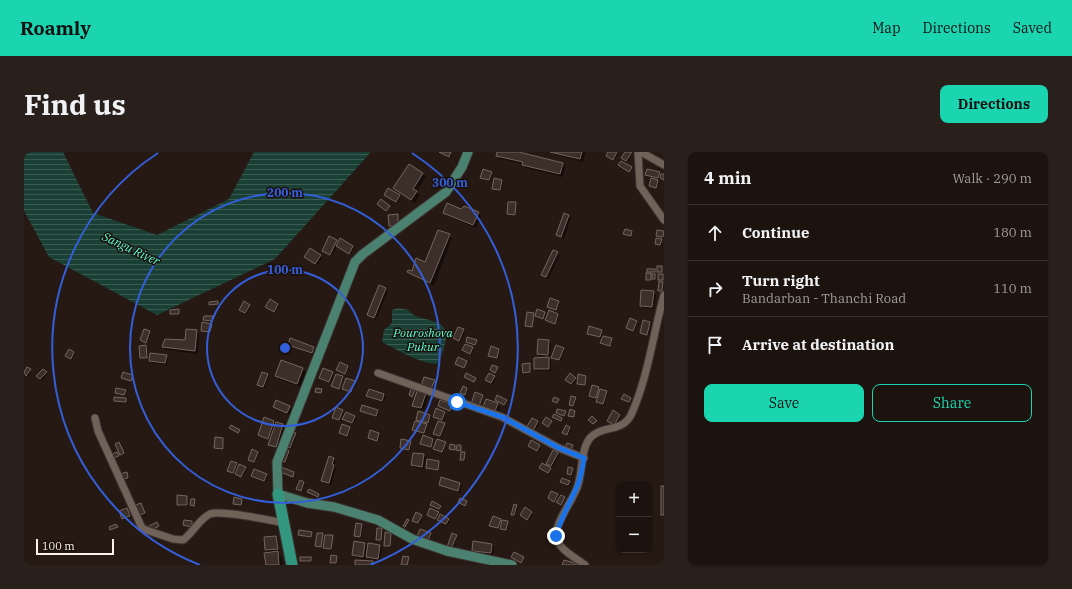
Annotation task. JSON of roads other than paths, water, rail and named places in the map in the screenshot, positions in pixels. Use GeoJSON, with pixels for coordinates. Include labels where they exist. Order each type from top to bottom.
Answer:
{"type":"FeatureCollection","features":[{"type":"Feature","properties":{"kind":"highway"},"geometry":{"type":"LineString","coordinates":[[278,494],[292,565]]}},
{"type":"Feature","properties":{"kind":"main road"},"geometry":{"type":"LineString","coordinates":[[468,152],[462,167],[446,192],[362,254],[355,262],[277,462],[278,494],[307,503],[334,507],[378,520],[412,539],[447,551],[512,565]]}},
{"type":"Feature","properties":{"kind":"street"},"geometry":{"type":"LineString","coordinates":[[664,165],[640,152],[640,186],[664,220]]}},
{"type":"Feature","properties":{"kind":"street"},"geometry":{"type":"LineString","coordinates":[[585,565],[559,544],[556,536],[558,527],[577,488],[582,474],[586,444],[595,434],[626,423],[630,415],[644,379],[664,295]]}},
{"type":"Feature","properties":{"kind":"street"},"geometry":{"type":"LineString","coordinates":[[378,373],[502,417],[559,448],[584,458]]}},
{"type":"Feature","properties":{"kind":"street"},"geometry":{"type":"LineString","coordinates":[[95,418],[101,438],[142,528],[173,539],[183,540],[191,534],[204,518],[216,512],[284,522]]}},
{"type":"Feature","properties":{"kind":"water","name":"Sangu River"},"geometry":{"type":"Polygon","coordinates":[[[24,152],[63,152],[93,213],[157,235],[229,199],[254,152],[371,152],[275,259],[157,315],[49,257],[24,211],[24,152]]]}},
{"type":"Feature","properties":{"kind":"water","name":"Pouroshova Pukur"},"geometry":{"type":"Polygon","coordinates":[[[399,308],[408,310],[418,317],[437,322],[442,325],[446,336],[438,364],[416,359],[382,342],[384,330],[392,323],[392,310],[399,308]]]}}]}
